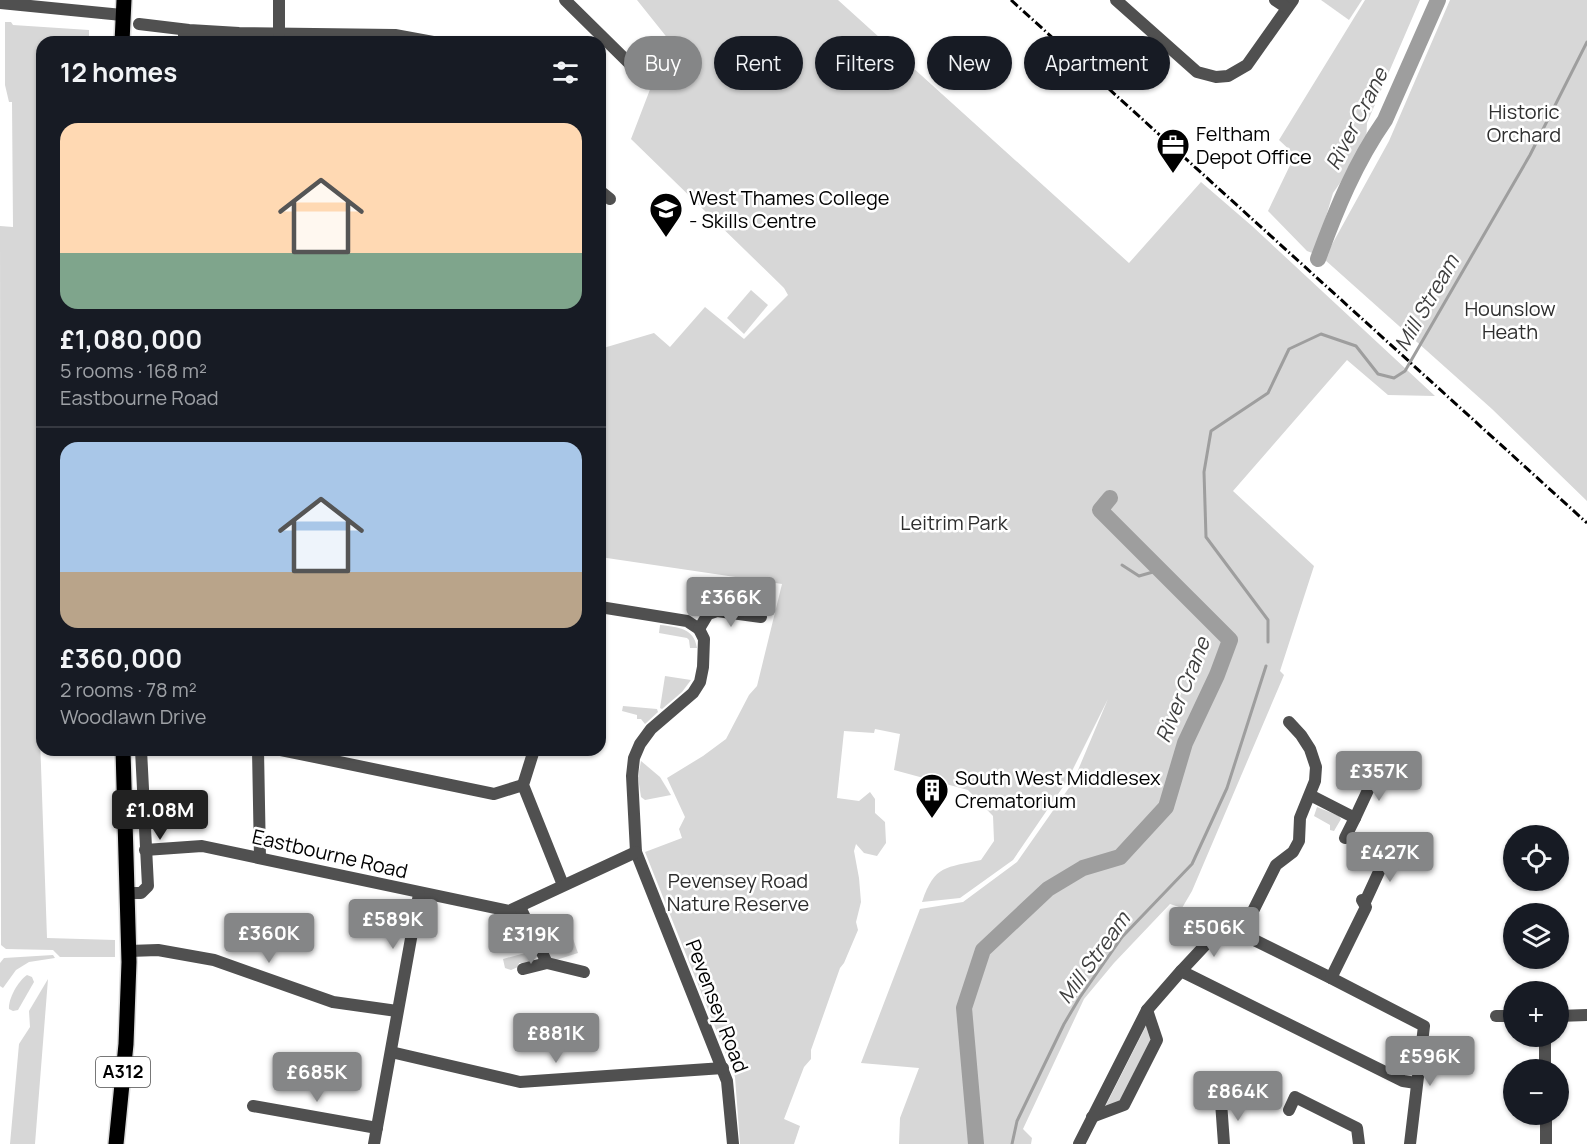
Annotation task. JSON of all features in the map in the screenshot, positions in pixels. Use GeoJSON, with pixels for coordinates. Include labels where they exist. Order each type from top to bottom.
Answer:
{"type":"FeatureCollection","features":[{"type":"Feature","properties":{"kind":"main road"},"geometry":{"type":"LineString","coordinates":[[122,36],[123,5]]}},
{"type":"Feature","properties":{"kind":"main road","name":"A312"},"geometry":{"type":"LineString","coordinates":[[116,1144],[127,1033],[129,951],[123,756]]}},
{"type":"Feature","properties":{"kind":"street"},"geometry":{"type":"LineString","coordinates":[[279,0],[279,34]]}},
{"type":"Feature","properties":{"kind":"street"},"geometry":{"type":"LineString","coordinates":[[565,0],[602,36]]}},
{"type":"Feature","properties":{"kind":"street"},"geometry":{"type":"LineString","coordinates":[[1116,0],[1197,72],[1216,77],[1228,76],[1247,65],[1290,4],[1275,0]]}},
{"type":"Feature","properties":{"kind":"street"},"geometry":{"type":"LineString","coordinates":[[0,3],[123,5]]}},
{"type":"Feature","properties":{"kind":"street"},"geometry":{"type":"LineString","coordinates":[[139,24],[184,36]]}},
{"type":"Feature","properties":{"kind":"street"},"geometry":{"type":"LineString","coordinates":[[252,36],[279,34],[402,36]]}},
{"type":"Feature","properties":{"kind":"street"},"geometry":{"type":"LineString","coordinates":[[606,40],[624,58]]}},
{"type":"Feature","properties":{"kind":"street"},"geometry":{"type":"LineString","coordinates":[[606,608],[687,621],[699,629],[708,614],[717,611],[761,616]]}},
{"type":"Feature","properties":{"kind":"street","name":"Pevensey Road"},"geometry":{"type":"LineString","coordinates":[[699,629],[705,647],[700,682],[693,693],[651,729],[640,744],[634,758],[632,776],[636,852],[723,1068],[727,1081],[733,1144]]}},
{"type":"Feature","properties":{"kind":"street"},"geometry":{"type":"LineString","coordinates":[[1242,933],[1276,866],[1293,852],[1299,842],[1300,818],[1315,781],[1316,767],[1310,749],[1289,722]]}},
{"type":"Feature","properties":{"kind":"street"},"geometry":{"type":"LineString","coordinates":[[127,893],[141,893],[148,886],[141,756]]}},
{"type":"Feature","properties":{"kind":"street"},"geometry":{"type":"LineString","coordinates":[[258,756],[260,858]]}},
{"type":"Feature","properties":{"kind":"street"},"geometry":{"type":"LineString","coordinates":[[310,756],[494,794],[523,785]]}},
{"type":"Feature","properties":{"kind":"street"},"geometry":{"type":"LineString","coordinates":[[532,756],[523,785],[563,885]]}},
{"type":"Feature","properties":{"kind":"street"},"geometry":{"type":"LineString","coordinates":[[1345,838],[1376,773]]}},
{"type":"Feature","properties":{"kind":"street"},"geometry":{"type":"LineString","coordinates":[[1310,795],[1355,818]]}},
{"type":"Feature","properties":{"kind":"street"},"geometry":{"type":"LineString","coordinates":[[1331,978],[1366,907],[1363,901],[1393,838]]}},
{"type":"Feature","properties":{"kind":"street","name":"Eastbourne Road"},"geometry":{"type":"LineString","coordinates":[[146,850],[202,846],[419,894],[509,911],[636,852]]}},
{"type":"Feature","properties":{"kind":"street"},"geometry":{"type":"LineString","coordinates":[[1389,850],[1410,854]]}},
{"type":"Feature","properties":{"kind":"street"},"geometry":{"type":"LineString","coordinates":[[374,1144],[419,894]]}},
{"type":"Feature","properties":{"kind":"street"},"geometry":{"type":"LineString","coordinates":[[520,907],[547,963]]}},
{"type":"Feature","properties":{"kind":"street"},"geometry":{"type":"LineString","coordinates":[[1079,1144],[1147,1010],[1224,925],[1424,1026],[1410,1144]]}},
{"type":"Feature","properties":{"kind":"street"},"geometry":{"type":"LineString","coordinates":[[129,951],[158,950],[214,960],[333,1002],[397,1011]]}},
{"type":"Feature","properties":{"kind":"street"},"geometry":{"type":"LineString","coordinates":[[523,969],[547,963],[584,972]]}},
{"type":"Feature","properties":{"kind":"street"},"geometry":{"type":"LineString","coordinates":[[1181,971],[1402,1081],[1416,1083]]}},
{"type":"Feature","properties":{"kind":"street"},"geometry":{"type":"LineString","coordinates":[[1092,1117],[1124,1105],[1157,1040],[1147,1010]]}},
{"type":"Feature","properties":{"kind":"street"},"geometry":{"type":"LineString","coordinates":[[1569,1016],[1587,1015]]}},
{"type":"Feature","properties":{"kind":"street"},"geometry":{"type":"LineString","coordinates":[[1496,1016],[1503,1016]]}},
{"type":"Feature","properties":{"kind":"street"},"geometry":{"type":"LineString","coordinates":[[391,1052],[520,1082],[723,1068]]}},
{"type":"Feature","properties":{"kind":"street"},"geometry":{"type":"LineString","coordinates":[[1289,1110],[1295,1097],[1357,1128],[1359,1144]]}},
{"type":"Feature","properties":{"kind":"street"},"geometry":{"type":"LineString","coordinates":[[1221,1102],[1224,1144]]}},
{"type":"Feature","properties":{"kind":"street"},"geometry":{"type":"LineString","coordinates":[[253,1106],[377,1128]]}},
{"type":"Feature","properties":{"kind":"street"},"geometry":{"type":"LineString","coordinates":[[1546,1125],[1546,1144]]}},
{"type":"Feature","properties":{"kind":"green space"},"geometry":{"type":"Polygon","coordinates":[[[637,0],[838,0],[878,36],[815,36],[815,90],[915,90],[915,70],[927,80],[927,90],[938,90],[1129,263],[1201,182],[1252,226],[1435,396],[1388,395],[1347,360],[1233,491],[1314,566],[1280,671],[1284,675],[1192,891],[1182,908],[1170,904],[1114,963],[1084,999],[1023,1129],[1032,1138],[1031,1144],[899,1144],[900,1118],[919,1068],[861,1063],[920,909],[963,902],[1017,862],[1073,782],[1108,699],[1067,781],[1013,860],[960,898],[922,902],[937,874],[950,867],[981,860],[994,841],[993,816],[968,790],[894,770],[900,734],[875,729],[874,733],[844,731],[837,798],[859,801],[870,792],[875,799],[875,813],[885,822],[886,843],[877,856],[864,853],[856,844],[854,851],[861,902],[856,922],[858,930],[840,968],[811,1050],[811,1059],[804,1067],[784,1119],[800,1126],[794,1144],[740,1144],[735,1077],[645,852],[682,838],[679,829],[685,817],[667,778],[726,739],[749,695],[757,686],[782,584],[606,558],[606,347],[654,333],[670,347],[705,307],[744,339],[788,295],[784,288],[631,139],[650,90],[702,90],[702,36],[666,36],[637,0]]]}},
{"type":"Feature","properties":{"kind":"green space"},"geometry":{"type":"Polygon","coordinates":[[[1321,0],[1362,0],[1349,20],[1321,0]]]}},
{"type":"Feature","properties":{"kind":"green space"},"geometry":{"type":"Polygon","coordinates":[[[1365,0],[1420,0],[1367,123],[1366,146],[1333,193],[1315,254],[1307,251],[1268,211],[1295,155],[1279,140],[1365,0]]]}},
{"type":"Feature","properties":{"kind":"green space"},"geometry":{"type":"Polygon","coordinates":[[[1450,0],[1587,0],[1587,501],[1492,409],[1324,259],[1389,141],[1450,0]]]}},
{"type":"Feature","properties":{"kind":"green space"},"geometry":{"type":"Polygon","coordinates":[[[5,22],[11,22],[13,25],[89,30],[89,36],[36,36],[36,756],[41,756],[47,938],[115,940],[115,957],[60,957],[53,950],[6,949],[1,945],[0,226],[13,227],[12,102],[9,102],[5,85],[5,22]]]}},
{"type":"Feature","properties":{"kind":"green space"},"geometry":{"type":"Polygon","coordinates":[[[751,290],[768,305],[744,334],[727,318],[751,290]]]}},
{"type":"Feature","properties":{"kind":"green space"},"geometry":{"type":"Polygon","coordinates":[[[660,625],[689,632],[697,648],[690,648],[687,638],[659,633],[660,625]]]}},
{"type":"Feature","properties":{"kind":"green space"},"geometry":{"type":"Polygon","coordinates":[[[665,676],[691,680],[682,692],[662,709],[660,708],[665,676]]]}},
{"type":"Feature","properties":{"kind":"green space"},"geometry":{"type":"Polygon","coordinates":[[[623,706],[657,709],[658,712],[645,724],[641,719],[637,719],[637,715],[622,711],[623,706]]]}},
{"type":"Feature","properties":{"kind":"green space"},"geometry":{"type":"Polygon","coordinates":[[[641,761],[660,777],[671,795],[645,800],[641,797],[638,777],[641,761]]]}},
{"type":"Feature","properties":{"kind":"green space"},"geometry":{"type":"Polygon","coordinates":[[[1317,807],[1339,816],[1341,819],[1334,831],[1330,830],[1330,825],[1314,816],[1317,807]]]}},
{"type":"Feature","properties":{"kind":"green space"},"geometry":{"type":"Polygon","coordinates":[[[572,936],[578,953],[553,961],[544,947],[572,936]]]}},
{"type":"Feature","properties":{"kind":"green space"},"geometry":{"type":"Polygon","coordinates":[[[536,950],[538,956],[532,962],[519,963],[518,967],[511,970],[505,968],[503,959],[536,950]]]}},
{"type":"Feature","properties":{"kind":"green space"},"geometry":{"type":"Polygon","coordinates":[[[53,955],[55,958],[29,962],[16,970],[3,988],[0,986],[0,963],[4,958],[53,955]]]}},
{"type":"Feature","properties":{"kind":"green space"},"geometry":{"type":"Polygon","coordinates":[[[27,975],[32,977],[34,982],[18,1010],[13,1011],[9,1009],[12,995],[20,981],[27,975]]]}},
{"type":"Feature","properties":{"kind":"green space"},"geometry":{"type":"Polygon","coordinates":[[[48,979],[35,1144],[10,1144],[19,1044],[30,1027],[29,1011],[48,979]]]}},
{"type":"Feature","properties":{"kind":"green space"},"geometry":{"type":"Polygon","coordinates":[[[1147,1024],[1152,1039],[1122,1101],[1105,1107],[1147,1024]]]}},
{"type":"Feature","properties":{"kind":"waterway","name":"River Crane"},"geometry":{"type":"LineString","coordinates":[[1318,259],[1347,187],[1364,153],[1385,120],[1438,0]]}},
{"type":"Feature","properties":{"kind":"waterway","name":"Mill Stream"},"geometry":{"type":"LineString","coordinates":[[1268,642],[1268,620],[1206,537],[1204,472],[1211,431],[1268,393],[1289,349],[1321,334],[1356,346],[1378,374],[1394,378],[1405,371],[1530,155],[1587,42]]}},
{"type":"Feature","properties":{"kind":"waterway","name":"River Crane"},"geometry":{"type":"LineString","coordinates":[[976,1144],[964,1008],[983,950],[1048,889],[1083,868],[1120,857],[1166,807],[1185,743],[1217,675],[1230,640],[1100,510],[1110,498]]}},
{"type":"Feature","properties":{"kind":"waterway"},"geometry":{"type":"LineString","coordinates":[[1122,565],[1139,576],[1160,570]]}},
{"type":"Feature","properties":{"kind":"waterway","name":"Mill Stream"},"geometry":{"type":"LineString","coordinates":[[1012,1144],[1017,1121],[1064,1024],[1080,997],[1122,937],[1192,864],[1227,788],[1266,666]]}},
{"type":"Feature","properties":{"kind":"railway"},"geometry":{"type":"LineString","coordinates":[[1011,0],[1587,523]]}},
{"type":"Feature","properties":{"kind":"place","name":"Feltham Depot Office"},"geometry":{"type":"Point","coordinates":[1173,174]}},
{"type":"Feature","properties":{"kind":"place","name":"West Thames College - Skills Centre"},"geometry":{"type":"Point","coordinates":[666,238]}},
{"type":"Feature","properties":{"kind":"place","name":"South West Middlesex Crematorium"},"geometry":{"type":"Point","coordinates":[932,819]}},
{"type":"Feature","properties":{"kind":"park label","name":"Historic Orchard"},"geometry":{"type":"Point","coordinates":[1524,124]}},
{"type":"Feature","properties":{"kind":"park label","name":"Hounslow Heath"},"geometry":{"type":"Point","coordinates":[1510,320]}},
{"type":"Feature","properties":{"kind":"park label","name":"Leitrim Park"},"geometry":{"type":"Point","coordinates":[954,523]}},
{"type":"Feature","properties":{"kind":"park label","name":"Pevensey Road Nature Reserve"},"geometry":{"type":"Point","coordinates":[738,892]}}]}
